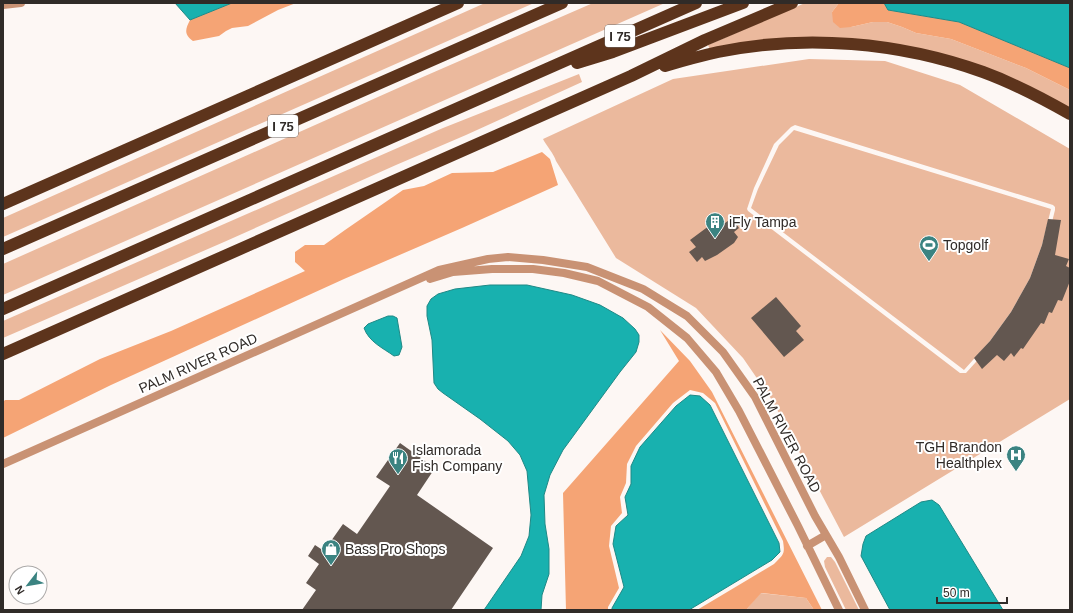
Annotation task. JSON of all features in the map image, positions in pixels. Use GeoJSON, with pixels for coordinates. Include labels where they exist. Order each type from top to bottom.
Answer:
{"type":"FeatureCollection","features":[{"type":"Feature","properties":{"kind":"highway"},"geometry":{"type":"LineString","coordinates":[[3,204],[458,3]]}},
{"type":"Feature","properties":{"kind":"highway","name":"I 75"},"geometry":{"type":"LineString","coordinates":[[3,249],[562,3]]}},
{"type":"Feature","properties":{"kind":"highway","name":"I 75"},"geometry":{"type":"LineString","coordinates":[[3,309],[696,3]]}},
{"type":"Feature","properties":{"kind":"highway"},"geometry":{"type":"LineString","coordinates":[[544,70],[614,52],[743,3]]}},
{"type":"Feature","properties":{"kind":"highway"},"geometry":{"type":"LineString","coordinates":[[3,354],[631,76],[705,40],[792,3]]}},
{"type":"Feature","properties":{"kind":"highway"},"geometry":{"type":"LineString","coordinates":[[631,76],[703,55],[748,47],[807,43],[868,46],[898,49],[983,72],[1031,92],[1070,114]]}},
{"type":"Feature","properties":{"kind":"street"},"geometry":{"type":"LineString","coordinates":[[3,5],[21,3]]}},
{"type":"Feature","properties":{"kind":"street","name":"PALM RIVER ROAD"},"geometry":{"type":"LineString","coordinates":[[3,464],[439,270],[488,259],[508,257],[543,260],[587,267],[643,289],[687,316],[723,352],[755,397],[815,516],[839,557],[865,610]]}},
{"type":"Feature","properties":{"kind":"street","name":"PALM RIVER ROAD"},"geometry":{"type":"LineString","coordinates":[[404,286],[453,272],[492,269],[533,269],[564,273],[598,282],[648,307],[687,338],[716,372],[739,411],[839,610]]}},
{"type":"Feature","properties":{"kind":"street"},"geometry":{"type":"LineString","coordinates":[[807,546],[826,535]]}},
{"type":"Feature","properties":{"kind":"shaded area"},"geometry":{"type":"Polygon","coordinates":[[[232,3],[296,3],[278,10],[248,26],[232,28],[219,36],[193,41],[188,36],[186,29],[190,20],[232,3]]]}},
{"type":"Feature","properties":{"kind":"shaded area"},"geometry":{"type":"Polygon","coordinates":[[[485,3],[534,3],[3,237],[3,218],[485,3]]]}},
{"type":"Feature","properties":{"kind":"shaded area"},"geometry":{"type":"Polygon","coordinates":[[[593,3],[665,3],[3,295],[3,264],[425,76],[593,3]]]}},
{"type":"Feature","properties":{"kind":"shaded area"},"geometry":{"type":"Polygon","coordinates":[[[805,3],[839,3],[832,12],[851,27],[873,22],[887,22],[916,33],[951,39],[1026,68],[1070,90],[1070,109],[895,45],[710,50],[708,45],[805,3]]]}},
{"type":"Feature","properties":{"kind":"shaded area"},"geometry":{"type":"Polygon","coordinates":[[[839,3],[884,3],[888,10],[959,22],[1070,68],[1070,90],[1026,68],[951,39],[916,33],[887,22],[873,22],[840,28],[833,22],[832,12],[839,3]]]}},
{"type":"Feature","properties":{"kind":"shaded area"},"geometry":{"type":"Polygon","coordinates":[[[809,59],[885,61],[960,85],[1070,149],[1070,399],[844,537],[772,400],[743,358],[696,308],[616,258],[543,139],[673,79],[809,59]],[[795,125],[791,127],[774,144],[754,188],[747,209],[960,373],[966,373],[993,343],[1016,314],[1046,246],[1055,210],[1053,205],[795,125]]]}},
{"type":"Feature","properties":{"kind":"shaded area"},"geometry":{"type":"Polygon","coordinates":[[[579,74],[582,82],[224,242],[3,338],[3,321],[443,128],[579,74]]]}},
{"type":"Feature","properties":{"kind":"shaded area","name":"Topgolf"},"geometry":{"type":"Polygon","coordinates":[[[794,130],[1051,209],[1042,245],[1030,278],[1011,312],[990,341],[964,370],[751,208],[758,189],[779,145],[794,130]]]}},
{"type":"Feature","properties":{"kind":"shaded area"},"geometry":{"type":"Polygon","coordinates":[[[542,152],[550,159],[558,185],[344,279],[111,385],[3,438],[3,402],[5,400],[19,400],[100,359],[171,331],[305,271],[295,262],[295,252],[305,245],[324,245],[403,190],[424,186],[452,173],[493,172],[542,152]]]}},
{"type":"Feature","properties":{"kind":"shaded area"},"geometry":{"type":"Polygon","coordinates":[[[660,330],[690,361],[712,392],[822,610],[814,610],[806,598],[761,593],[746,610],[697,610],[774,564],[782,556],[784,549],[783,541],[715,403],[703,393],[690,390],[673,403],[636,446],[627,464],[626,483],[620,497],[622,513],[611,526],[609,546],[619,588],[608,607],[608,610],[566,610],[563,493],[679,361],[660,330]]]}},
{"type":"Feature","properties":{"kind":"shaded area"},"geometry":{"type":"Polygon","coordinates":[[[827,557],[831,557],[835,562],[859,610],[846,610],[825,567],[824,561],[827,557]]]}},
{"type":"Feature","properties":{"kind":"shaded area"},"geometry":{"type":"Polygon","coordinates":[[[760,593],[806,598],[814,610],[746,610],[760,593]]]}},
{"type":"Feature","properties":{"kind":"water"},"geometry":{"type":"Polygon","coordinates":[[[175,3],[232,3],[190,20],[175,3]]]}},
{"type":"Feature","properties":{"kind":"water"},"geometry":{"type":"Polygon","coordinates":[[[884,3],[1070,3],[1070,68],[959,22],[888,10],[884,3]]]}},
{"type":"Feature","properties":{"kind":"water"},"geometry":{"type":"Polygon","coordinates":[[[490,285],[527,285],[572,295],[600,305],[623,318],[639,335],[639,342],[636,352],[563,450],[550,475],[544,495],[545,524],[549,549],[549,574],[542,595],[541,610],[484,610],[521,556],[529,536],[531,515],[527,471],[520,455],[508,441],[443,393],[434,383],[432,340],[427,316],[427,306],[431,299],[438,294],[455,289],[490,285]]]}},
{"type":"Feature","properties":{"kind":"water"},"geometry":{"type":"Polygon","coordinates":[[[388,316],[397,318],[402,347],[399,355],[394,356],[377,344],[369,337],[364,328],[368,324],[388,316]]]}},
{"type":"Feature","properties":{"kind":"water"},"geometry":{"type":"Polygon","coordinates":[[[690,395],[700,396],[710,405],[779,543],[780,552],[772,560],[689,610],[612,610],[624,587],[613,544],[616,526],[628,515],[625,497],[631,484],[631,466],[640,447],[676,406],[690,395]]]}},
{"type":"Feature","properties":{"kind":"water"},"geometry":{"type":"Polygon","coordinates":[[[932,500],[939,505],[1003,610],[890,610],[861,556],[866,536],[921,502],[932,500]]]}},
{"type":"Feature","properties":{"kind":"building","name":"iFly Tampa"},"geometry":{"type":"Polygon","coordinates":[[[721,217],[725,223],[732,218],[739,228],[734,232],[738,237],[734,243],[717,255],[705,261],[702,257],[697,262],[689,252],[696,247],[690,240],[721,217]]]}},
{"type":"Feature","properties":{"kind":"building"},"geometry":{"type":"Polygon","coordinates":[[[1048,219],[1061,220],[1055,255],[1069,259],[1066,266],[1070,268],[1070,281],[1062,301],[1058,300],[1052,313],[1049,312],[1044,324],[1041,323],[1023,349],[1021,348],[1014,357],[1011,353],[1004,361],[997,355],[982,369],[974,358],[990,341],[1011,312],[1030,278],[1042,245],[1048,219]]]}},
{"type":"Feature","properties":{"kind":"building"},"geometry":{"type":"Polygon","coordinates":[[[776,297],[801,326],[796,331],[804,340],[784,357],[751,318],[776,297]]]}},
{"type":"Feature","properties":{"kind":"building"},"geometry":{"type":"Polygon","coordinates":[[[400,443],[435,468],[417,495],[493,548],[451,610],[302,610],[316,590],[306,583],[319,564],[308,556],[315,545],[324,551],[343,524],[357,534],[390,486],[376,477],[400,443]]]}},
{"type":"Feature","properties":{"kind":"place","name":"iFly Tampa"},"geometry":{"type":"Point","coordinates":[715,239]}},
{"type":"Feature","properties":{"kind":"place","name":"Topgolf"},"geometry":{"type":"Point","coordinates":[929,262]}},
{"type":"Feature","properties":{"kind":"place","name":"TGH Brandon Healthplex"},"geometry":{"type":"Point","coordinates":[1016,472]}},
{"type":"Feature","properties":{"kind":"place","name":"Islamorada Fish Company"},"geometry":{"type":"Point","coordinates":[398,475]}},
{"type":"Feature","properties":{"kind":"place","name":"Bass Pro Shops"},"geometry":{"type":"Point","coordinates":[331,566]}}]}
